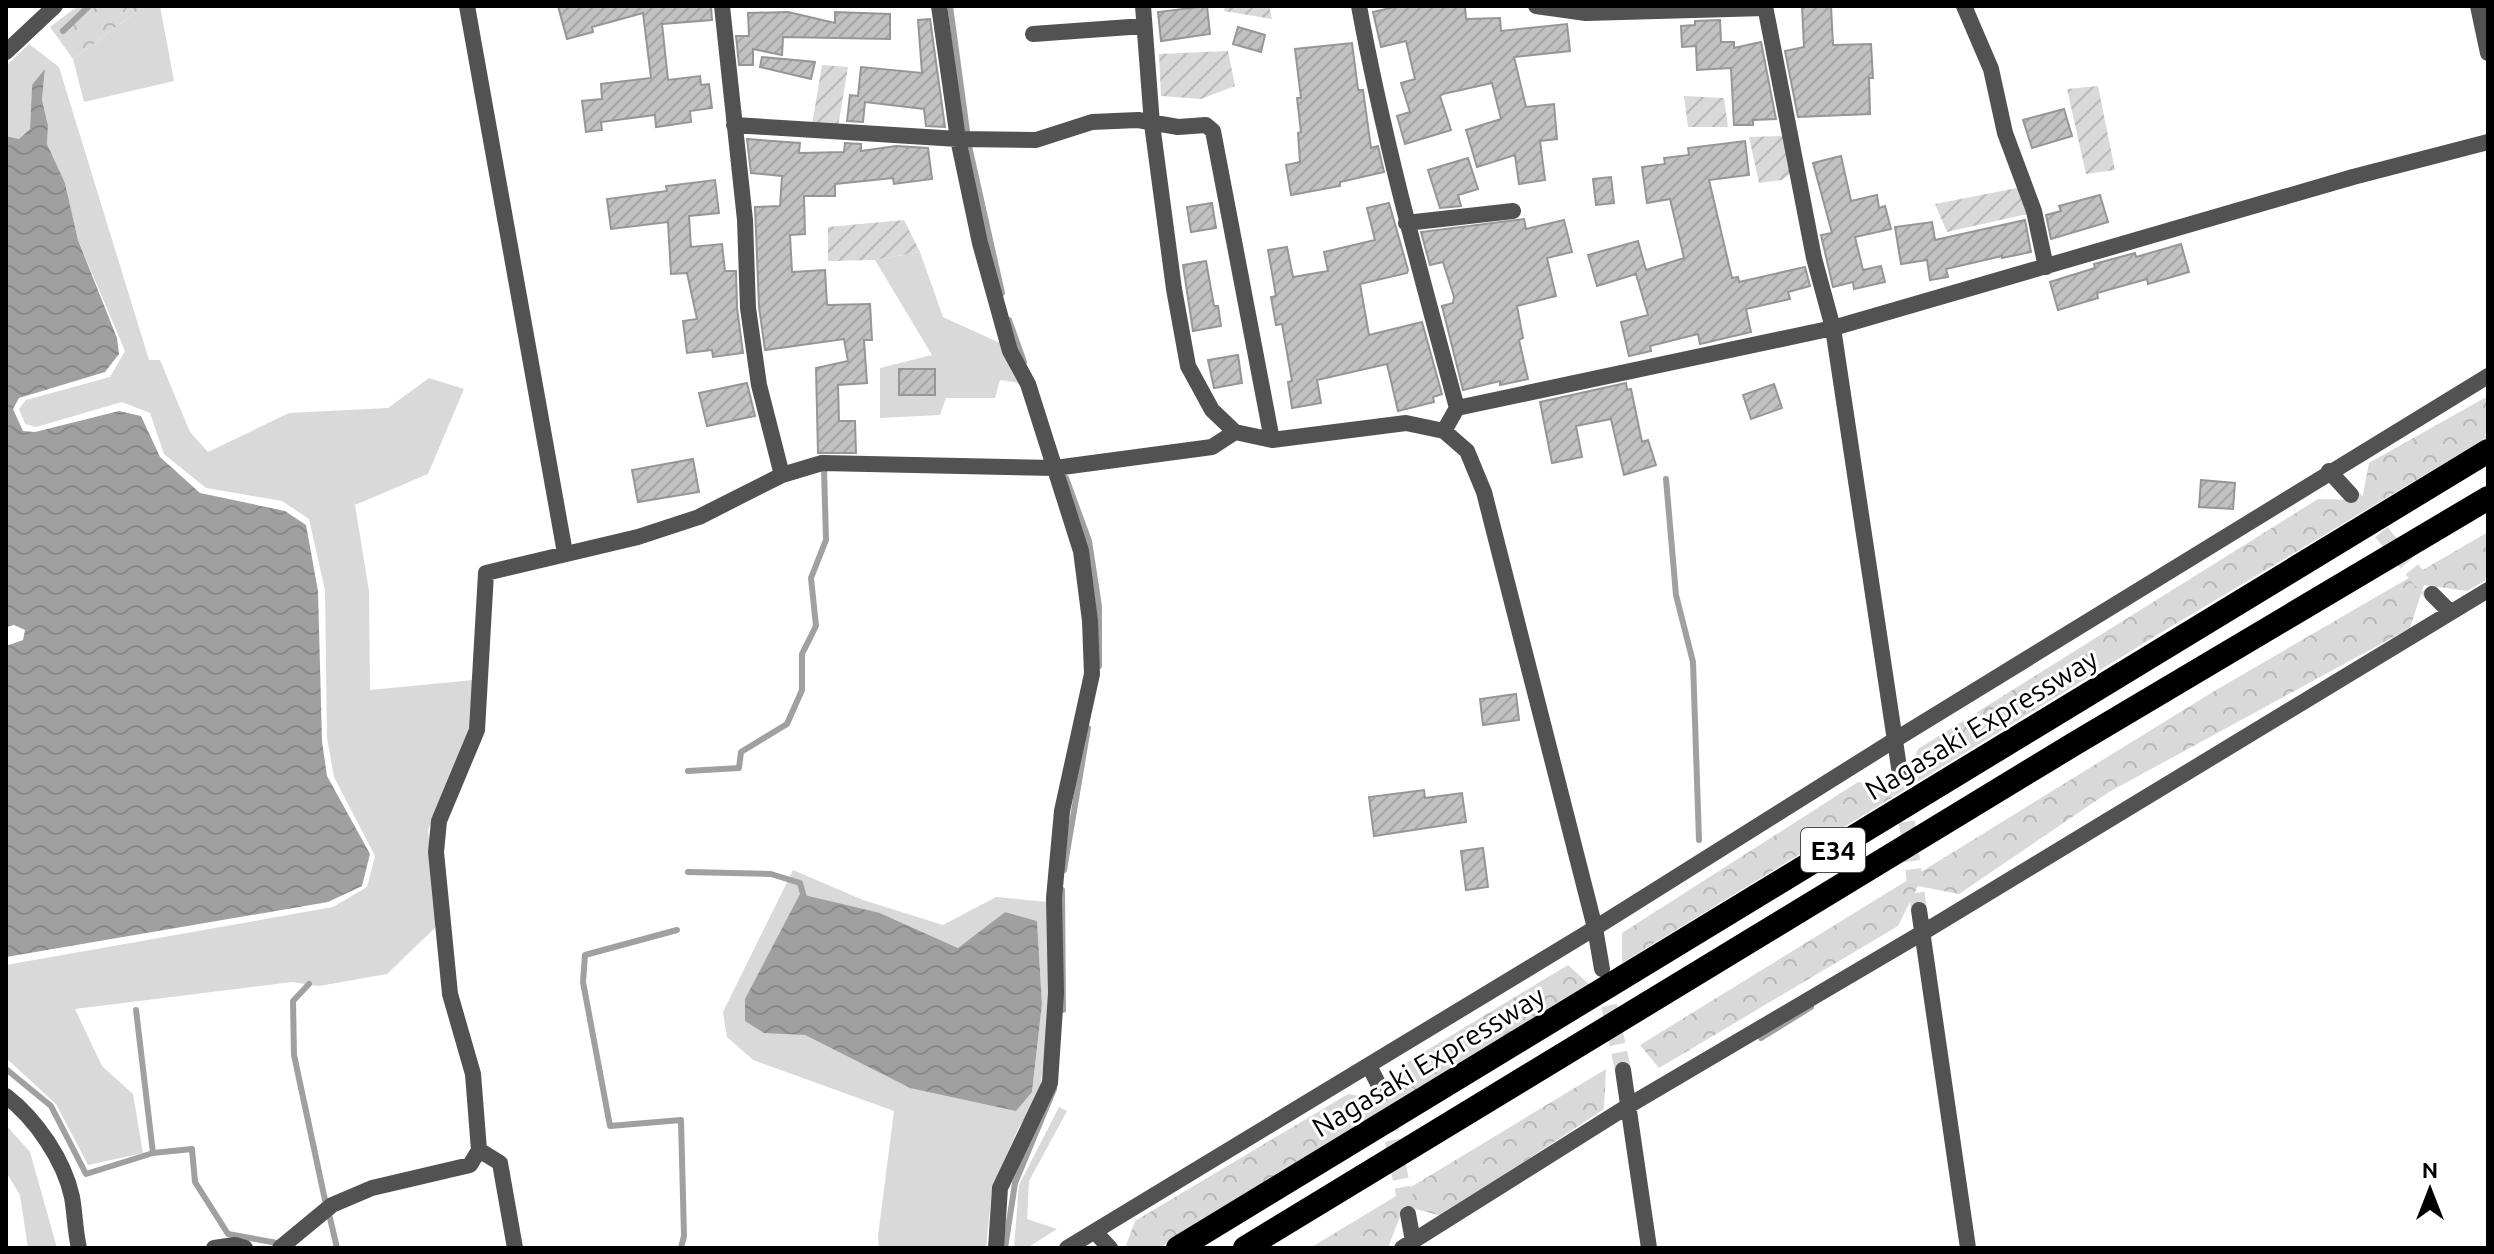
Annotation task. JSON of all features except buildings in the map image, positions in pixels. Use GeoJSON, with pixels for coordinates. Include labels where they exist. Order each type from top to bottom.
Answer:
{"type":"FeatureCollection","features":[{"type":"Feature","properties":{"kind":"highway","name":"Nagasaki Expressway"},"geometry":{"type":"LineString","coordinates":[[1178,1248],[2488,451]]}},
{"type":"Feature","properties":{"kind":"highway","name":"E34"},"geometry":{"type":"LineString","coordinates":[[1245,1248],[2046,761],[2488,498]]}},
{"type":"Feature","properties":{"kind":"street"},"geometry":{"type":"LineString","coordinates":[[6,52],[55,6]]}},
{"type":"Feature","properties":{"kind":"street"},"geometry":{"type":"LineString","coordinates":[[467,6],[565,553]]}},
{"type":"Feature","properties":{"kind":"street"},"geometry":{"type":"LineString","coordinates":[[722,6],[745,220],[748,308],[759,385],[782,475]]}},
{"type":"Feature","properties":{"kind":"street"},"geometry":{"type":"LineString","coordinates":[[939,6],[958,139],[980,243],[1010,351],[1028,384],[1081,551],[1090,621],[1092,674],[1062,811],[1054,898],[1056,993],[1050,1083],[1000,1188],[996,1248]]}},
{"type":"Feature","properties":{"kind":"street"},"geometry":{"type":"LineString","coordinates":[[1143,6],[1152,124],[1188,366],[1212,410],[1235,432],[1272,440],[1406,423],[1444,431],[1467,451],[1484,492],[1595,928],[1602,969]]}},
{"type":"Feature","properties":{"kind":"street"},"geometry":{"type":"LineString","coordinates":[[1359,6],[1372,80],[1406,223],[1457,408],[1444,431]]}},
{"type":"Feature","properties":{"kind":"street"},"geometry":{"type":"LineString","coordinates":[[1536,6],[1586,13],[1765,7],[1814,258],[1833,328],[1900,774]]}},
{"type":"Feature","properties":{"kind":"street"},"geometry":{"type":"LineString","coordinates":[[1964,6],[1991,69],[2005,133],[2034,211],[2046,267]]}},
{"type":"Feature","properties":{"kind":"street"},"geometry":{"type":"LineString","coordinates":[[2478,6],[2488,53]]}},
{"type":"Feature","properties":{"kind":"street"},"geometry":{"type":"LineString","coordinates":[[1033,34],[1144,26]]}},
{"type":"Feature","properties":{"kind":"street"},"geometry":{"type":"LineString","coordinates":[[734,125],[978,140],[1036,140],[1092,122],[1138,120],[1178,127],[1206,125],[1213,131],[1272,440]]}},
{"type":"Feature","properties":{"kind":"street"},"geometry":{"type":"LineString","coordinates":[[1457,408],[1833,328],[2353,177],[2488,142]]}},
{"type":"Feature","properties":{"kind":"street"},"geometry":{"type":"LineString","coordinates":[[1406,223],[1513,211]]}},
{"type":"Feature","properties":{"kind":"street"},"geometry":{"type":"LineString","coordinates":[[1067,1248],[1595,928],[2329,471],[2488,376]]}},
{"type":"Feature","properties":{"kind":"street"},"geometry":{"type":"LineString","coordinates":[[284,1245],[332,1205],[372,1188],[470,1165],[479,1150],[473,1074],[450,994],[436,852],[439,821],[477,730],[486,573],[638,537],[699,517],[782,475],[822,463],[1055,468],[1212,447],[1235,432]]}},
{"type":"Feature","properties":{"kind":"street"},"geometry":{"type":"LineString","coordinates":[[2329,471],[2351,495]]}},
{"type":"Feature","properties":{"kind":"street"},"geometry":{"type":"LineString","coordinates":[[1407,1245],[1628,1106],[1922,933],[2488,590]]}},
{"type":"Feature","properties":{"kind":"street"},"geometry":{"type":"LineString","coordinates":[[2432,594],[2450,612]]}},
{"type":"Feature","properties":{"kind":"street"},"geometry":{"type":"LineString","coordinates":[[1919,910],[1968,1248]]}},
{"type":"Feature","properties":{"kind":"street"},"geometry":{"type":"LineString","coordinates":[[1369,1066],[1383,1093]]}},
{"type":"Feature","properties":{"kind":"street"},"geometry":{"type":"LineString","coordinates":[[1623,1070],[1649,1248]]}},
{"type":"Feature","properties":{"kind":"street"},"geometry":{"type":"LineString","coordinates":[[6,1096],[28,1118],[53,1151],[71,1194],[79,1248]]}},
{"type":"Feature","properties":{"kind":"street"},"geometry":{"type":"LineString","coordinates":[[479,1150],[500,1163],[515,1248]]}},
{"type":"Feature","properties":{"kind":"street"},"geometry":{"type":"LineString","coordinates":[[1407,1245],[1408,1214]]}},
{"type":"Feature","properties":{"kind":"street"},"geometry":{"type":"LineString","coordinates":[[1095,1232],[1110,1248]]}},
{"type":"Feature","properties":{"kind":"street"},"geometry":{"type":"LineString","coordinates":[[214,1248],[235,1245],[245,1248]]}},
{"type":"Feature","properties":{"kind":"green space"},"geometry":{"type":"Polygon","coordinates":[[[78,6],[144,6],[73,59],[50,27],[78,6]]]}},
{"type":"Feature","properties":{"kind":"green space"},"geometry":{"type":"Polygon","coordinates":[[[144,6],[160,6],[174,81],[84,102],[73,59],[144,6]]]}},
{"type":"Feature","properties":{"kind":"green space"},"geometry":{"type":"Polygon","coordinates":[[[1225,6],[1269,6],[1272,19],[1224,11],[1225,6]]]}},
{"type":"Feature","properties":{"kind":"green space"},"geometry":{"type":"Polygon","coordinates":[[[29,44],[59,67],[149,360],[160,360],[190,432],[208,452],[289,413],[388,408],[429,378],[464,389],[428,474],[355,505],[369,591],[370,690],[473,680],[471,732],[428,830],[438,925],[387,974],[319,986],[292,982],[75,1009],[102,1066],[133,1094],[143,1153],[88,1165],[56,1104],[6,1058],[6,965],[333,907],[367,887],[375,856],[334,777],[327,738],[325,590],[309,519],[282,501],[206,488],[164,454],[150,413],[122,402],[36,427],[25,424],[19,409],[26,400],[110,377],[125,351],[78,240],[65,183],[47,144],[48,124],[42,100],[45,71],[32,85],[30,129],[19,139],[6,136],[6,66],[29,44]]]}},
{"type":"Feature","properties":{"kind":"green space"},"geometry":{"type":"Polygon","coordinates":[[[1228,51],[1235,86],[1201,99],[1161,96],[1159,54],[1228,51]]]}},
{"type":"Feature","properties":{"kind":"green space"},"geometry":{"type":"Polygon","coordinates":[[[822,65],[848,67],[838,127],[812,125],[822,65]]]}},
{"type":"Feature","properties":{"kind":"green space"},"geometry":{"type":"Polygon","coordinates":[[[2098,86],[2115,170],[2086,174],[2067,89],[2098,86]]]}},
{"type":"Feature","properties":{"kind":"green space"},"geometry":{"type":"Polygon","coordinates":[[[1684,96],[1724,98],[1728,127],[1688,127],[1684,96]]]}},
{"type":"Feature","properties":{"kind":"green space"},"geometry":{"type":"Polygon","coordinates":[[[1783,136],[1792,172],[1782,180],[1759,183],[1749,137],[1783,136]]]}},
{"type":"Feature","properties":{"kind":"green space"},"geometry":{"type":"Polygon","coordinates":[[[2017,188],[2027,214],[1947,232],[1935,204],[2017,188]]]}},
{"type":"Feature","properties":{"kind":"green space"},"geometry":{"type":"Polygon","coordinates":[[[904,220],[920,252],[875,260],[828,261],[828,227],[904,220]]]}},
{"type":"Feature","properties":{"kind":"green space"},"geometry":{"type":"Polygon","coordinates":[[[920,252],[943,317],[1000,343],[1019,383],[1000,380],[995,398],[946,398],[940,415],[880,418],[880,368],[932,355],[875,260],[920,252]]]}},
{"type":"Feature","properties":{"kind":"green space"},"geometry":{"type":"Polygon","coordinates":[[[2488,396],[2488,437],[2167,629],[1622,963],[1622,933],[1858,782],[1902,788],[1918,749],[2318,499],[2362,500],[2369,463],[2488,396]]]}},
{"type":"Feature","properties":{"kind":"green space"},"geometry":{"type":"Polygon","coordinates":[[[2488,532],[2488,579],[2467,591],[2424,585],[2410,628],[2109,792],[1959,894],[1918,886],[1898,926],[1659,1068],[1640,1045],[2216,690],[2488,532]]]}},
{"type":"Feature","properties":{"kind":"green space"},"geometry":{"type":"Polygon","coordinates":[[[793,870],[863,900],[943,925],[996,897],[1048,902],[1052,1010],[1038,1101],[1019,1127],[992,1189],[986,1248],[879,1248],[894,1111],[753,1060],[727,1037],[723,1012],[793,870]],[[1005,912],[958,948],[880,913],[745,1020],[805,1035],[910,1088],[1032,1092],[1042,1004],[1037,921],[1005,912]]]}},
{"type":"Feature","properties":{"kind":"green space"},"geometry":{"type":"Polygon","coordinates":[[[1568,965],[1591,986],[1159,1248],[1125,1248],[1135,1221],[1348,1094],[1388,1101],[1404,1064],[1568,965]]]}},
{"type":"Feature","properties":{"kind":"green space"},"geometry":{"type":"Polygon","coordinates":[[[1606,1069],[1604,1109],[1442,1216],[1404,1206],[1388,1248],[1310,1248],[1606,1069]]]}},
{"type":"Feature","properties":{"kind":"green space"},"geometry":{"type":"Polygon","coordinates":[[[1059,1107],[1067,1111],[1029,1181],[1027,1219],[1057,1229],[1027,1248],[1014,1248],[1019,1185],[1059,1107]]]}},
{"type":"Feature","properties":{"kind":"green space"},"geometry":{"type":"Polygon","coordinates":[[[6,1125],[30,1152],[57,1248],[28,1248],[20,1195],[6,1172],[6,1125]]]}},
{"type":"Feature","properties":{"kind":"water"},"geometry":{"type":"Polygon","coordinates":[[[45,69],[42,100],[48,125],[47,144],[65,183],[78,240],[117,338],[119,354],[105,372],[19,398],[13,409],[23,431],[35,432],[119,411],[141,416],[160,457],[200,493],[285,511],[306,525],[318,591],[322,741],[327,776],[370,854],[362,886],[328,902],[6,957],[6,646],[23,640],[25,630],[14,625],[6,627],[6,136],[19,139],[30,129],[32,85],[45,69]]]}},
{"type":"Feature","properties":{"kind":"water"},"geometry":{"type":"Polygon","coordinates":[[[800,894],[880,913],[958,948],[1005,912],[1037,921],[1042,1004],[1032,1092],[1016,1111],[910,1088],[805,1035],[764,1033],[745,1021],[745,999],[800,894]]]}},
{"type":"Feature","properties":{"kind":"waterway"},"geometry":{"type":"LineString","coordinates":[[63,31],[89,6]]}},
{"type":"Feature","properties":{"kind":"waterway"},"geometry":{"type":"LineString","coordinates":[[950,6],[969,146],[1002,293]]}},
{"type":"Feature","properties":{"kind":"waterway"},"geometry":{"type":"LineString","coordinates":[[1009,320],[1024,362]]}},
{"type":"Feature","properties":{"kind":"waterway"},"geometry":{"type":"LineString","coordinates":[[688,771],[739,768],[741,752],[787,724],[802,690],[802,654],[816,626],[811,578],[826,540],[824,469]]}},
{"type":"Feature","properties":{"kind":"waterway"},"geometry":{"type":"LineString","coordinates":[[1066,478],[1089,541],[1099,606],[1099,666]]}},
{"type":"Feature","properties":{"kind":"waterway"},"geometry":{"type":"LineString","coordinates":[[1666,479],[1676,595],[1693,662],[1699,840]]}},
{"type":"Feature","properties":{"kind":"waterway"},"geometry":{"type":"LineString","coordinates":[[1064,870],[1088,728]]}},
{"type":"Feature","properties":{"kind":"waterway"},"geometry":{"type":"LineString","coordinates":[[688,872],[771,874],[800,883],[805,901]]}},
{"type":"Feature","properties":{"kind":"waterway"},"geometry":{"type":"LineString","coordinates":[[1062,890],[1063,1010]]}},
{"type":"Feature","properties":{"kind":"waterway"},"geometry":{"type":"LineString","coordinates":[[677,930],[585,955],[583,982],[610,1126],[681,1120],[684,1236],[681,1248]]}},
{"type":"Feature","properties":{"kind":"waterway"},"geometry":{"type":"LineString","coordinates":[[309,984],[293,1001],[294,1055],[325,1200]]}},
{"type":"Feature","properties":{"kind":"waterway"},"geometry":{"type":"LineString","coordinates":[[1761,1038],[1811,1007]]}},
{"type":"Feature","properties":{"kind":"waterway"},"geometry":{"type":"LineString","coordinates":[[136,1010],[153,1153]]}},
{"type":"Feature","properties":{"kind":"waterway"},"geometry":{"type":"LineString","coordinates":[[6,1069],[51,1106],[86,1174],[153,1153],[192,1149],[195,1182],[228,1234],[277,1243],[279,1246]]}},
{"type":"Feature","properties":{"kind":"waterway"},"geometry":{"type":"LineString","coordinates":[[1005,1248],[1015,1183],[1054,1089]]}},
{"type":"Feature","properties":{"kind":"waterway"},"geometry":{"type":"LineString","coordinates":[[330,1218],[337,1248]]}},
{"type":"Feature","properties":{"kind":"tunnel"},"geometry":{"type":"LineString","coordinates":[[2351,495],[2432,594]]}},
{"type":"Feature","properties":{"kind":"tunnel"},"geometry":{"type":"LineString","coordinates":[[1900,774],[1919,910]]}},
{"type":"Feature","properties":{"kind":"tunnel"},"geometry":{"type":"LineString","coordinates":[[1604,982],[1623,1070]]}},
{"type":"Feature","properties":{"kind":"tunnel"},"geometry":{"type":"LineString","coordinates":[[1383,1093],[1408,1214]]}}]}
